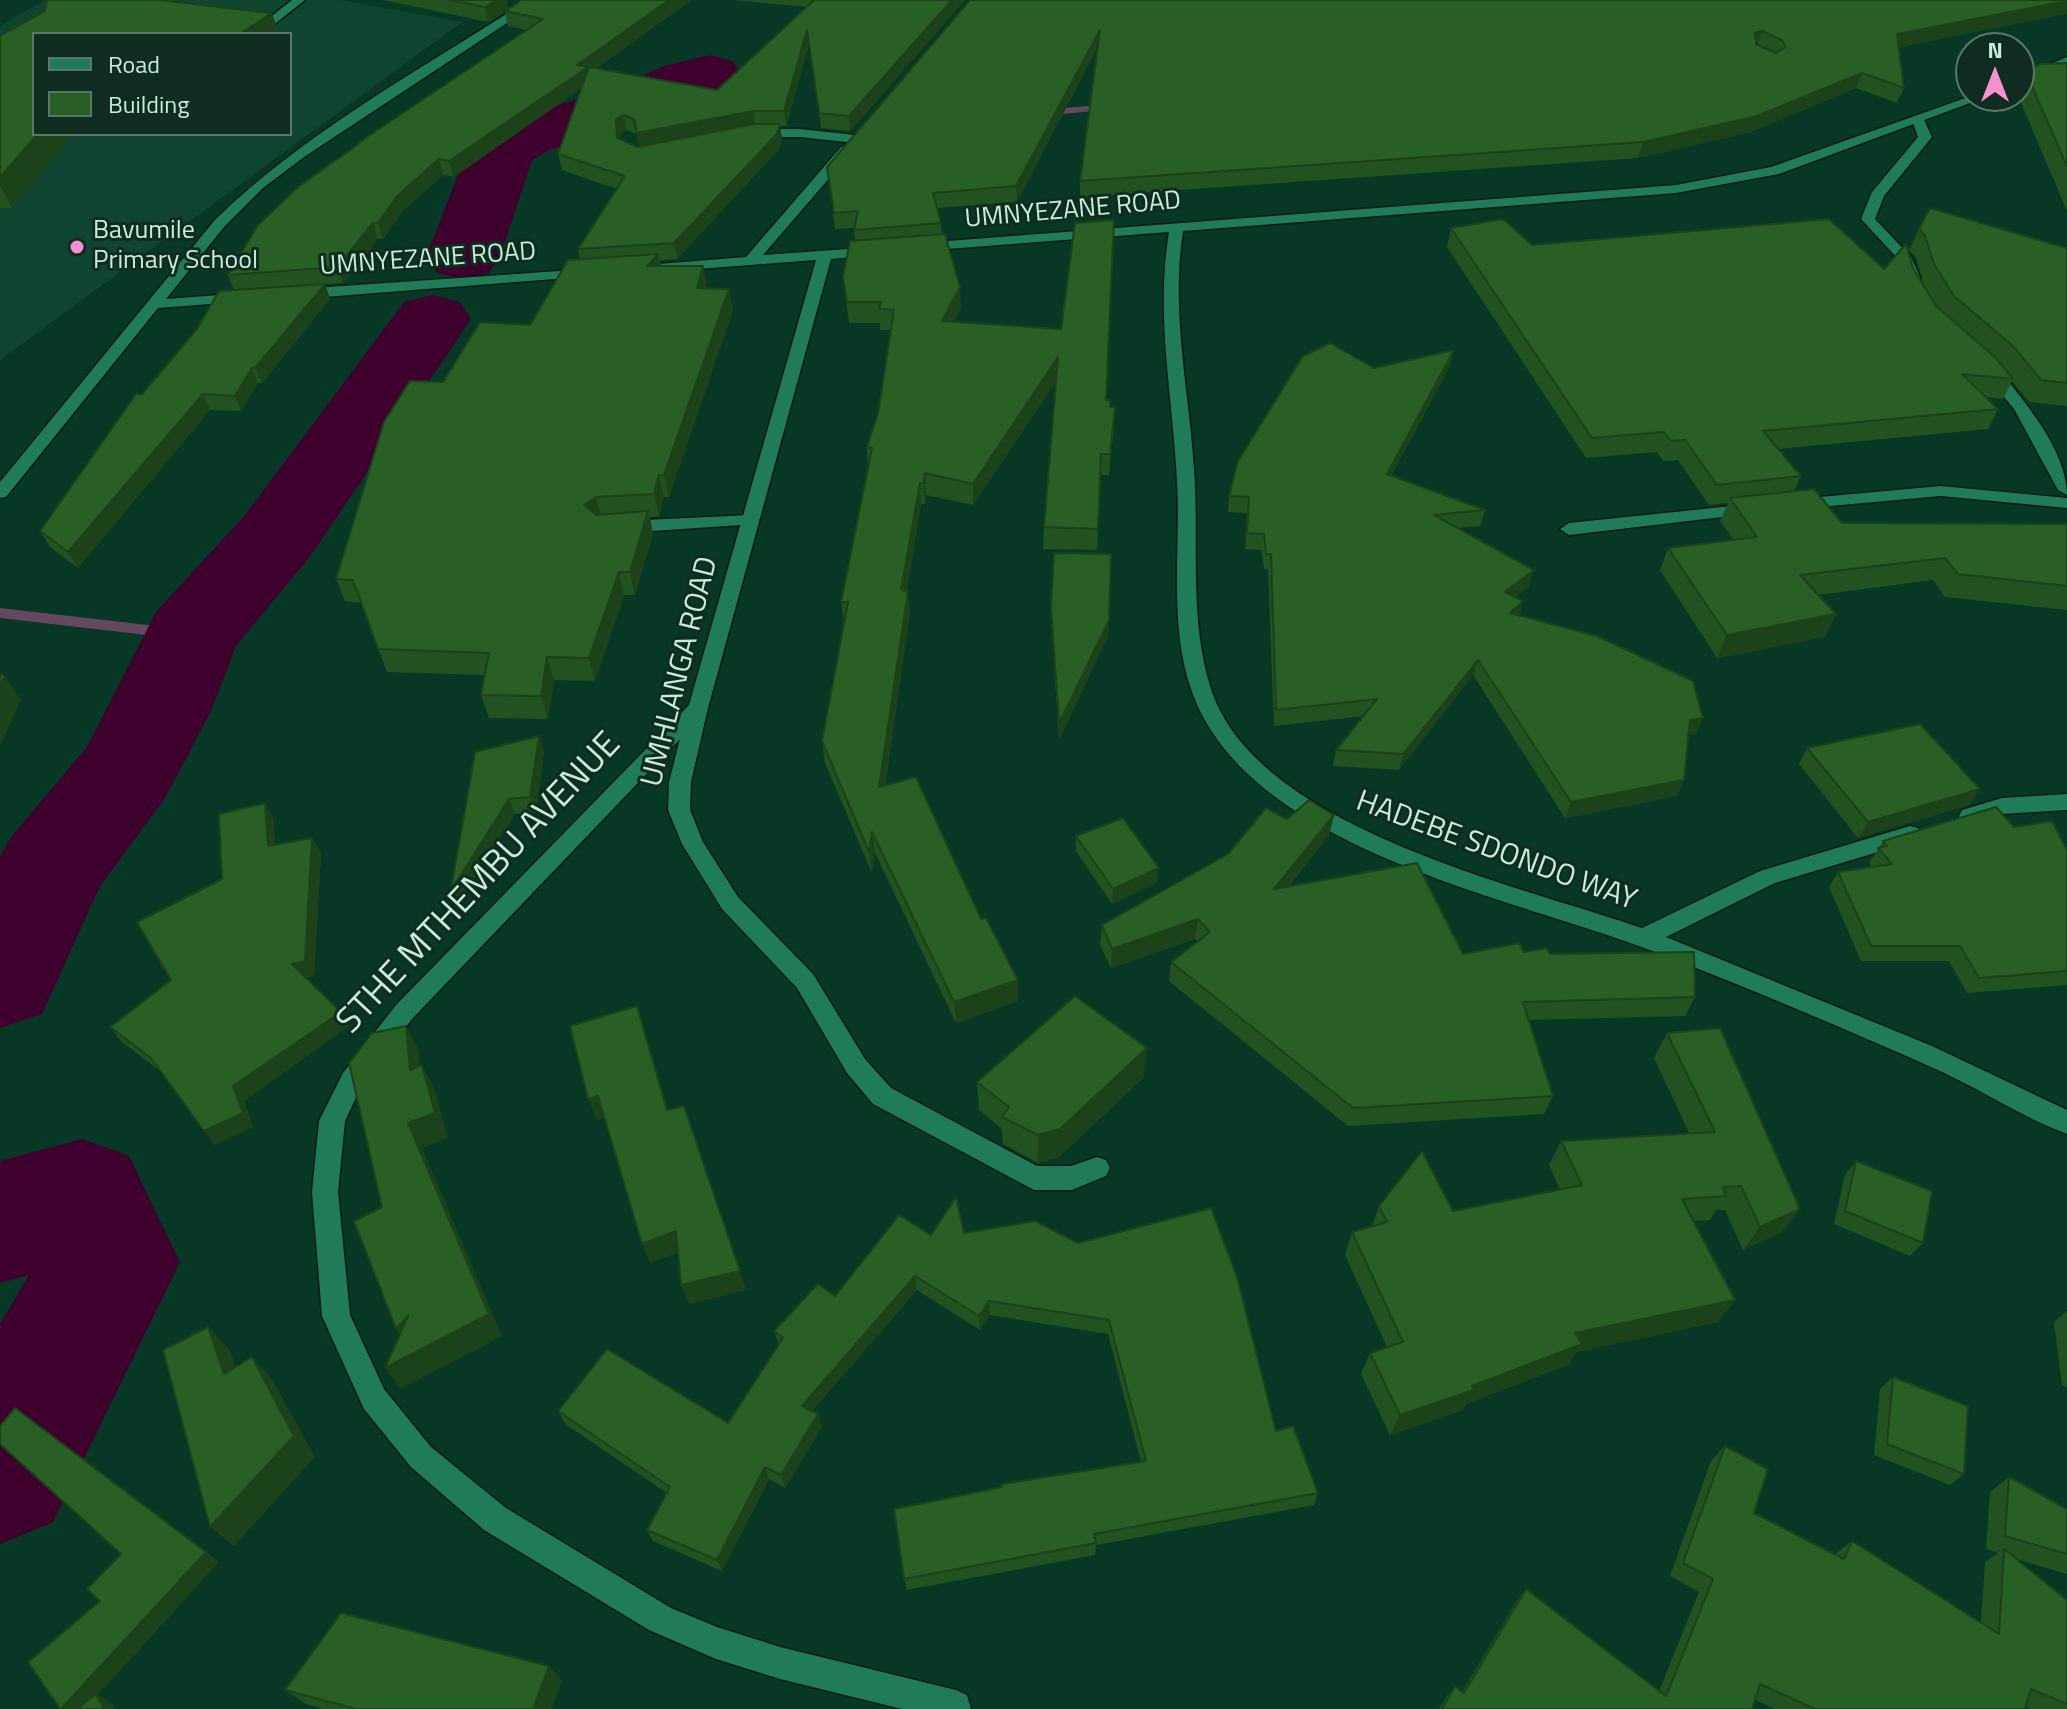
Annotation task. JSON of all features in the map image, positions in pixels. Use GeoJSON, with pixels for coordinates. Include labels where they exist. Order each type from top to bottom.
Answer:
{"type":"FeatureCollection","features":[{"type":"Feature","properties":{"kind":"street"},"geometry":{"type":"LineString","coordinates":[[258,32],[299,0]]}},
{"type":"Feature","properties":{"kind":"street"},"geometry":{"type":"LineString","coordinates":[[500,2],[531,3]]}},
{"type":"Feature","properties":{"kind":"street"},"geometry":{"type":"LineString","coordinates":[[0,493],[219,224],[258,185],[299,154],[531,3]]}},
{"type":"Feature","properties":{"kind":"street"},"geometry":{"type":"LineString","coordinates":[[2035,74],[2067,61]]}},
{"type":"Feature","properties":{"kind":"street","name":"UMNYEZANE ROAD"},"geometry":{"type":"LineString","coordinates":[[640,269],[1676,189],[1774,171],[1955,106]]}},
{"type":"Feature","properties":{"kind":"street"},"geometry":{"type":"LineString","coordinates":[[1918,120],[1925,137],[1877,195],[1868,219],[1879,234],[1906,258],[1918,295]]}},
{"type":"Feature","properties":{"kind":"street"},"geometry":{"type":"LineString","coordinates":[[750,261],[865,127]]}},
{"type":"Feature","properties":{"kind":"street"},"geometry":{"type":"LineString","coordinates":[[737,135],[800,133],[855,139]]}},
{"type":"Feature","properties":{"kind":"street","name":"HADEBE SDONDO WAY"},"geometry":{"type":"LineString","coordinates":[[1177,226],[1168,281],[1169,328],[1186,481],[1187,595],[1202,694],[1214,720],[1240,758],[1295,801],[1334,825],[1382,848],[1643,938],[1945,1061],[2067,1123]]}},
{"type":"Feature","properties":{"kind":"street","name":"UMHLANGA ROAD"},"geometry":{"type":"LineString","coordinates":[[824,256],[698,708],[680,782],[679,810],[693,844],[730,903],[805,981],[856,1066],[882,1096],[1034,1178],[1072,1178],[1097,1168]]}},
{"type":"Feature","properties":{"kind":"street","name":"UMNYEZANE ROAD"},"geometry":{"type":"LineString","coordinates":[[154,304],[609,271]]}},
{"type":"Feature","properties":{"kind":"street"},"geometry":{"type":"LineString","coordinates":[[1974,356],[1994,373],[2021,407],[2067,490]]}},
{"type":"Feature","properties":{"kind":"street"},"geometry":{"type":"LineString","coordinates":[[1569,529],[1911,492],[1941,491],[2067,503]]}},
{"type":"Feature","properties":{"kind":"street"},"geometry":{"type":"LineString","coordinates":[[602,528],[750,520]]}},
{"type":"Feature","properties":{"kind":"street","name":"STHE MTHEMBU AVENUE"},"geometry":{"type":"LineString","coordinates":[[698,708],[404,1012],[352,1080],[332,1121],[325,1192],[336,1316],[374,1399],[421,1457],[495,1519],[660,1619],[716,1643],[780,1663],[956,1706]]}},
{"type":"Feature","properties":{"kind":"street"},"geometry":{"type":"LineString","coordinates":[[1643,938],[1768,877],[2002,806],[2067,802]]}},
{"type":"Feature","properties":{"kind":"shaded area","name":"Bavumile Primary School"},"geometry":{"type":"Polygon","coordinates":[[[45,0],[340,0],[462,22],[0,360],[0,26],[45,0]]]}},
{"type":"Feature","properties":{"kind":"building"},"geometry":{"type":"Polygon","coordinates":[[[47,0],[158,0],[272,13],[243,32],[32,32],[32,136],[36,136],[0,177],[0,36],[45,11],[47,0]]]}},
{"type":"Feature","properties":{"kind":"building"},"geometry":{"type":"Polygon","coordinates":[[[449,0],[496,0],[485,7],[449,0]]]}},
{"type":"Feature","properties":{"kind":"building"},"geometry":{"type":"Polygon","coordinates":[[[522,0],[669,0],[577,65],[588,67],[449,161],[439,159],[398,195],[378,223],[373,223],[337,267],[228,275],[258,225],[299,186],[543,19],[505,11],[522,0]]]}},
{"type":"Feature","properties":{"kind":"building"},"geometry":{"type":"Polygon","coordinates":[[[814,0],[952,0],[849,116],[819,113],[807,30],[784,111],[753,111],[637,133],[634,119],[623,115],[616,119],[617,138],[638,147],[754,124],[780,124],[777,134],[674,243],[578,249],[625,176],[558,154],[589,67],[717,90],[814,0]]]}},
{"type":"Feature","properties":{"kind":"building"},"geometry":{"type":"Polygon","coordinates":[[[970,0],[2067,0],[1897,34],[1904,88],[1862,73],[1757,116],[1643,142],[1080,181],[1100,30],[1016,186],[933,193],[941,223],[854,230],[858,211],[834,213],[827,167],[970,0]],[[1762,31],[1755,33],[1756,44],[1776,53],[1786,47],[1782,40],[1762,31]]]}},
{"type":"Feature","properties":{"kind":"building"},"geometry":{"type":"Polygon","coordinates":[[[2067,63],[2067,166],[2035,93],[2035,66],[2067,63]]]}},
{"type":"Feature","properties":{"kind":"building"},"geometry":{"type":"Polygon","coordinates":[[[1930,208],[2067,248],[2067,383],[2041,380],[2013,346],[1953,295],[1934,264],[1925,236],[1919,229],[1930,208]]]}},
{"type":"Feature","properties":{"kind":"building"},"geometry":{"type":"Polygon","coordinates":[[[1503,219],[1532,245],[1829,219],[1884,269],[1906,244],[1913,268],[1936,306],[1996,358],[2013,379],[1962,374],[1998,409],[1763,431],[1801,476],[1717,485],[1685,440],[1671,441],[1664,432],[1592,438],[1451,228],[1503,219]]]}},
{"type":"Feature","properties":{"kind":"building"},"geometry":{"type":"Polygon","coordinates":[[[1114,220],[1106,400],[1110,400],[1110,407],[1115,407],[1110,454],[1101,454],[1098,529],[1044,527],[1058,357],[973,484],[925,473],[923,483],[920,483],[901,590],[908,591],[879,787],[916,777],[981,919],[986,918],[1018,980],[954,1002],[872,832],[869,852],[822,741],[848,602],[841,602],[872,448],[867,447],[878,413],[894,310],[879,309],[881,302],[847,302],[843,277],[850,241],[945,234],[960,287],[942,321],[1061,329],[1075,223],[1114,220]]]}},
{"type":"Feature","properties":{"kind":"building"},"geometry":{"type":"Polygon","coordinates":[[[658,254],[647,266],[703,266],[697,288],[729,289],[664,475],[659,475],[654,494],[596,497],[584,505],[596,515],[648,511],[630,572],[619,572],[589,658],[547,657],[541,696],[481,695],[489,653],[378,649],[353,580],[336,579],[384,422],[410,381],[443,382],[480,322],[530,325],[568,260],[658,254]]]}},
{"type":"Feature","properties":{"kind":"building"},"geometry":{"type":"Polygon","coordinates":[[[325,284],[252,368],[235,396],[203,394],[68,552],[40,531],[136,394],[142,394],[197,329],[219,291],[325,284]]]}},
{"type":"Feature","properties":{"kind":"building"},"geometry":{"type":"Polygon","coordinates":[[[1330,343],[1374,368],[1454,350],[1387,474],[1485,510],[1434,515],[1534,570],[1505,592],[1523,601],[1510,613],[1597,636],[1693,681],[1703,718],[1690,720],[1684,780],[1571,802],[1478,660],[1403,754],[1336,750],[1377,699],[1276,710],[1271,554],[1266,554],[1264,534],[1247,533],[1249,497],[1229,496],[1238,461],[1303,356],[1330,343]]]}},
{"type":"Feature","properties":{"kind":"building"},"geometry":{"type":"Polygon","coordinates":[[[1814,489],[1842,523],[2067,524],[2067,586],[1958,574],[1945,558],[1800,575],[1836,614],[1727,635],[1668,548],[1757,537],[1730,498],[1814,489]]]}},
{"type":"Feature","properties":{"kind":"building"},"geometry":{"type":"Polygon","coordinates":[[[1054,553],[1111,554],[1109,620],[1059,724],[1051,606],[1054,553]]]}},
{"type":"Feature","properties":{"kind":"building"},"geometry":{"type":"Polygon","coordinates":[[[1920,724],[1980,789],[1868,822],[1807,748],[1920,724]]]}},
{"type":"Feature","properties":{"kind":"building"},"geometry":{"type":"Polygon","coordinates":[[[539,736],[530,797],[509,799],[451,889],[475,752],[539,736]]]}},
{"type":"Feature","properties":{"kind":"building"},"geometry":{"type":"Polygon","coordinates":[[[1309,800],[1334,815],[1274,889],[1417,863],[1463,954],[1519,943],[1524,952],[1546,948],[1550,954],[1694,952],[1695,997],[1523,1002],[1553,1096],[1353,1108],[1171,962],[1210,932],[1198,919],[1112,949],[1102,925],[1228,854],[1266,808],[1287,819],[1309,800]]]}},
{"type":"Feature","properties":{"kind":"building"},"geometry":{"type":"Polygon","coordinates":[[[265,803],[268,846],[312,838],[305,961],[292,964],[341,1012],[233,1086],[243,1113],[204,1131],[151,1058],[110,1027],[171,980],[137,922],[222,879],[219,814],[265,803]]]}},
{"type":"Feature","properties":{"kind":"building"},"geometry":{"type":"Polygon","coordinates":[[[1996,807],[2014,827],[2052,821],[2067,850],[2067,971],[1979,978],[1960,946],[1871,946],[1838,872],[1892,864],[1878,848],[1887,846],[1883,841],[1996,807]]]}},
{"type":"Feature","properties":{"kind":"building"},"geometry":{"type":"Polygon","coordinates":[[[1123,818],[1159,868],[1113,889],[1076,836],[1123,818]]]}},
{"type":"Feature","properties":{"kind":"building"},"geometry":{"type":"Polygon","coordinates":[[[1075,996],[1147,1048],[1060,1129],[1038,1135],[1002,1117],[1009,1107],[977,1082],[1075,996]]]}},
{"type":"Feature","properties":{"kind":"building"},"geometry":{"type":"Polygon","coordinates":[[[637,1006],[667,1110],[684,1106],[740,1271],[681,1285],[676,1231],[642,1244],[598,1096],[588,1099],[570,1026],[637,1006]]]}},
{"type":"Feature","properties":{"kind":"building"},"geometry":{"type":"Polygon","coordinates":[[[406,1026],[410,1070],[422,1065],[435,1113],[408,1123],[489,1314],[385,1368],[408,1316],[396,1329],[354,1221],[382,1207],[349,1063],[372,1033],[406,1026]]]}},
{"type":"Feature","properties":{"kind":"building"},"geometry":{"type":"Polygon","coordinates":[[[1720,1028],[1800,1209],[1760,1227],[1741,1186],[1723,1187],[1726,1196],[1682,1199],[1735,1300],[1575,1333],[1582,1344],[1472,1386],[1474,1390],[1400,1415],[1370,1353],[1403,1342],[1352,1232],[1387,1222],[1379,1206],[1422,1151],[1453,1211],[1582,1185],[1561,1141],[1715,1132],[1667,1033],[1720,1028]]]}},
{"type":"Feature","properties":{"kind":"building"},"geometry":{"type":"Polygon","coordinates":[[[1856,1161],[1932,1191],[1923,1243],[1845,1211],[1856,1161]]]}},
{"type":"Feature","properties":{"kind":"building"},"geometry":{"type":"Polygon","coordinates":[[[956,1197],[964,1233],[1035,1221],[1078,1243],[1211,1208],[1237,1277],[1276,1431],[1293,1426],[1318,1493],[1094,1534],[1096,1543],[904,1579],[894,1509],[1002,1487],[1002,1484],[1146,1461],[1109,1320],[989,1301],[979,1316],[915,1276],[802,1406],[818,1414],[781,1475],[765,1467],[717,1560],[647,1530],[670,1487],[558,1411],[607,1349],[728,1423],[783,1338],[774,1331],[818,1284],[835,1296],[899,1215],[931,1235],[956,1197]]]}},
{"type":"Feature","properties":{"kind":"building"},"geometry":{"type":"Polygon","coordinates":[[[208,1327],[224,1374],[252,1357],[294,1436],[210,1527],[163,1350],[208,1327]]]}},
{"type":"Feature","properties":{"kind":"building"},"geometry":{"type":"Polygon","coordinates":[[[1893,1377],[1968,1406],[1964,1474],[1887,1444],[1893,1377]]]}},
{"type":"Feature","properties":{"kind":"building"},"geometry":{"type":"Polygon","coordinates":[[[15,1408],[206,1552],[61,1709],[28,1662],[100,1601],[87,1589],[121,1554],[0,1444],[0,1426],[15,1408]]]}},
{"type":"Feature","properties":{"kind":"building"},"geometry":{"type":"Polygon","coordinates":[[[1725,1446],[1768,1469],[1754,1513],[1844,1559],[1852,1541],[1999,1634],[2004,1549],[2067,1600],[2067,1704],[2031,1689],[2025,1709],[1815,1709],[1760,1684],[1752,1709],[1442,1709],[1455,1686],[1464,1693],[1526,1589],[1666,1696],[1713,1579],[1683,1563],[1725,1446]]]}},
{"type":"Feature","properties":{"kind":"building"},"geometry":{"type":"Polygon","coordinates":[[[2009,1477],[2067,1509],[2067,1554],[2005,1536],[2009,1477]]]}},
{"type":"Feature","properties":{"kind":"building"},"geometry":{"type":"Polygon","coordinates":[[[341,1613],[549,1666],[533,1709],[356,1709],[285,1690],[341,1613]]]}},
{"type":"Feature","properties":{"kind":"building"},"geometry":{"type":"Polygon","coordinates":[[[96,1694],[104,1709],[77,1709],[96,1694]]]}},
{"type":"Feature","properties":{"kind":"waterway"},"geometry":{"type":"LineString","coordinates":[[463,257],[502,149],[525,136],[639,102],[686,79],[710,74]]}},
{"type":"Feature","properties":{"kind":"waterway"},"geometry":{"type":"LineString","coordinates":[[1041,113],[1111,107]]}},
{"type":"Feature","properties":{"kind":"waterway"},"geometry":{"type":"LineString","coordinates":[[0,980],[51,867],[125,774],[159,711],[191,635],[278,535],[432,319]]}},
{"type":"Feature","properties":{"kind":"waterway"},"geometry":{"type":"LineString","coordinates":[[0,613],[191,635]]}},
{"type":"Feature","properties":{"kind":"waterway"},"geometry":{"type":"LineString","coordinates":[[0,1222],[82,1199],[111,1262],[0,1469]]}},
{"type":"Feature","properties":{"kind":"place","name":"Bavumile Primary School"},"geometry":{"type":"Point","coordinates":[77,247]}}]}
